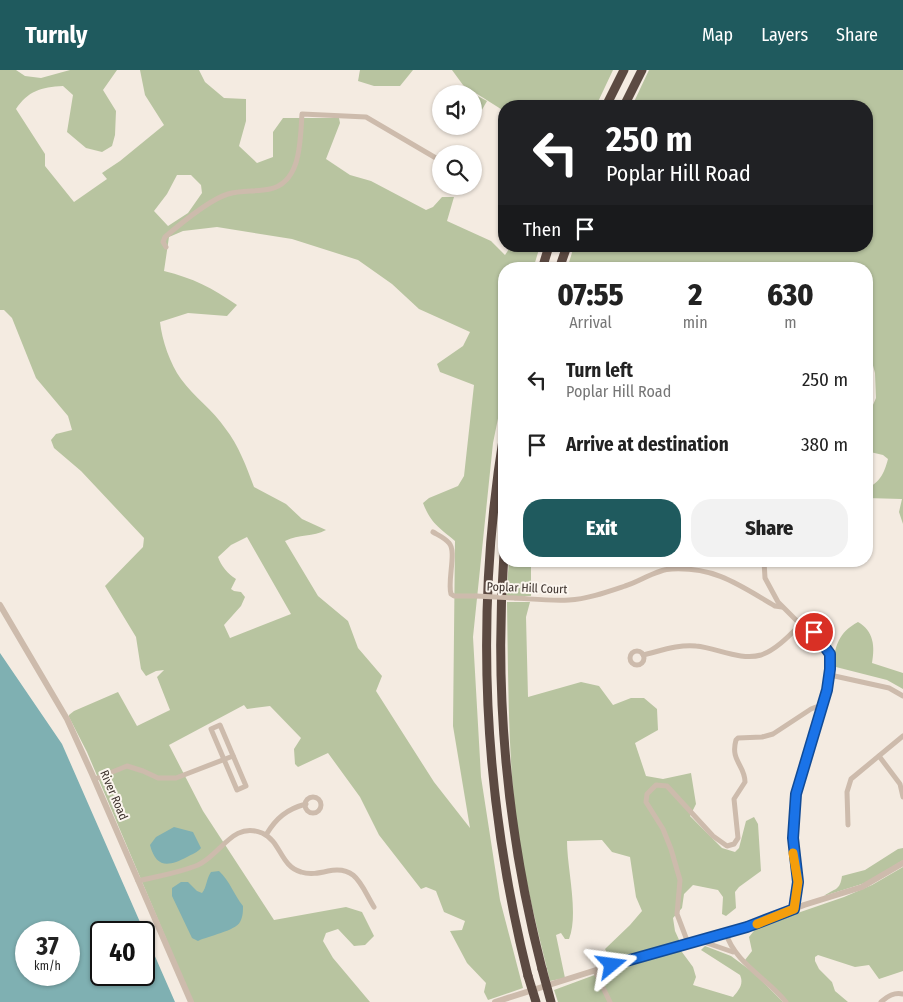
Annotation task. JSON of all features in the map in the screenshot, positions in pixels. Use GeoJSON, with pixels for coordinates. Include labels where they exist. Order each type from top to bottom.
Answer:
{"type":"FeatureCollection","features":[{"type":"Feature","properties":{"kind":"highway"},"geometry":{"type":"LineString","coordinates":[[609,100],[624,70]]}},
{"type":"Feature","properties":{"kind":"highway"},"geometry":{"type":"LineString","coordinates":[[627,100],[642,70]]}},
{"type":"Feature","properties":{"kind":"highway"},"geometry":{"type":"LineString","coordinates":[[498,472],[492,513],[487,579],[485,629],[487,724],[496,811],[504,863],[518,935],[536,1002]]}},
{"type":"Feature","properties":{"kind":"highway"},"geometry":{"type":"LineString","coordinates":[[503,567],[501,679],[507,776],[521,874],[551,1002]]}},
{"type":"Feature","properties":{"kind":"street"},"geometry":{"type":"LineString","coordinates":[[166,247],[163,242],[165,237],[217,199],[229,194],[271,189],[284,183],[292,172],[297,158],[302,114],[366,117],[432,157]]}},
{"type":"Feature","properties":{"kind":"street","name":"Poplar Hill Court"},"geometry":{"type":"LineString","coordinates":[[433,532],[448,542],[452,548],[449,583],[451,594],[454,596],[571,600],[623,587],[674,568],[702,571],[725,577],[739,583],[775,606],[782,607]]}},
{"type":"Feature","properties":{"kind":"street"},"geometry":{"type":"LineString","coordinates":[[765,567],[766,582],[782,607],[816,634],[830,654],[830,675],[796,794],[793,838],[798,882],[794,909]]}},
{"type":"Feature","properties":{"kind":"street","name":"River Road"},"geometry":{"type":"LineString","coordinates":[[0,605],[67,719],[95,778],[190,1002]]}},
{"type":"Feature","properties":{"kind":"street"},"geometry":{"type":"LineString","coordinates":[[643,655],[686,646],[710,648],[745,656],[760,655],[770,650],[801,624]]}},
{"type":"Feature","properties":{"kind":"street"},"geometry":{"type":"LineString","coordinates":[[830,675],[894,690],[903,696]]}},
{"type":"Feature","properties":{"kind":"street"},"geometry":{"type":"LineString","coordinates":[[688,943],[677,914],[680,880],[663,829],[646,802],[647,794],[656,785],[668,786],[713,836],[723,845],[730,846],[734,844],[738,837],[734,799],[745,782],[743,772],[734,753],[736,740],[738,738],[762,737],[773,734],[811,709],[821,708]]}},
{"type":"Feature","properties":{"kind":"street"},"geometry":{"type":"LineString","coordinates":[[220,725],[233,756],[246,786],[237,790],[211,729],[220,725]]}},
{"type":"Feature","properties":{"kind":"street"},"geometry":{"type":"LineString","coordinates":[[848,824],[847,792],[851,779],[903,736]]}},
{"type":"Feature","properties":{"kind":"street"},"geometry":{"type":"LineString","coordinates":[[95,778],[127,766],[158,778],[176,778],[233,756]]}},
{"type":"Feature","properties":{"kind":"street"},"geometry":{"type":"LineString","coordinates":[[879,756],[900,784],[903,797]]}},
{"type":"Feature","properties":{"kind":"street"},"geometry":{"type":"LineString","coordinates":[[266,835],[273,824],[284,813],[306,804]]}},
{"type":"Feature","properties":{"kind":"street"},"geometry":{"type":"LineString","coordinates":[[138,881],[196,866],[205,861],[230,837],[236,833],[249,830],[266,835],[274,842],[284,861],[301,872],[314,874],[343,870],[352,874],[360,881],[374,906]]}},
{"type":"Feature","properties":{"kind":"street"},"geometry":{"type":"LineString","coordinates":[[495,1002],[762,922],[794,909],[862,887],[903,863]]}},
{"type":"Feature","properties":{"kind":"street"},"geometry":{"type":"LineString","coordinates":[[726,933],[736,953],[786,1002]]}},
{"type":"Feature","properties":{"kind":"street"},"geometry":{"type":"LineString","coordinates":[[699,940],[736,953]]}},
{"type":"Feature","properties":{"kind":"street"},"geometry":{"type":"LineString","coordinates":[[595,971],[610,1002]]}},
{"type":"Feature","properties":{"kind":"street"},"geometry":{"type":"LineString","coordinates":[[881,1002],[892,994],[903,994]]}},
{"type":"Feature","properties":{"kind":"green space"},"geometry":{"type":"Polygon","coordinates":[[[0,70],[16,70],[25,76],[41,78],[70,70],[117,70],[103,90],[116,111],[115,135],[112,146],[102,152],[86,148],[67,132],[73,95],[63,86],[48,87],[36,91],[25,98],[16,109],[45,154],[45,166],[74,202],[107,179],[102,173],[120,161],[164,125],[145,95],[140,70],[199,70],[205,82],[224,98],[246,99],[246,121],[239,146],[257,163],[273,157],[273,132],[283,118],[339,118],[340,123],[326,159],[350,175],[371,181],[426,210],[433,207],[442,197],[454,197],[447,221],[491,241],[498,248],[498,252],[502,252],[505,255],[507,252],[538,252],[535,262],[498,262],[498,418],[493,443],[473,637],[481,777],[500,900],[523,988],[488,1000],[484,992],[486,983],[467,963],[450,931],[462,930],[465,921],[444,912],[436,891],[426,887],[421,889],[379,835],[360,797],[328,753],[298,767],[295,764],[294,749],[301,738],[270,706],[247,709],[244,705],[169,745],[203,811],[274,920],[346,907],[362,912],[374,936],[365,945],[354,946],[338,929],[326,933],[323,941],[333,958],[370,1002],[193,1002],[87,752],[69,717],[74,711],[118,692],[137,726],[170,710],[157,677],[164,670],[156,671],[146,676],[141,669],[136,637],[105,586],[143,547],[144,538],[81,471],[54,448],[51,440],[56,434],[72,430],[68,416],[36,378],[12,318],[4,310],[0,310],[0,70]],[[177,175],[167,194],[154,211],[168,226],[188,213],[202,193],[201,185],[191,175],[177,175]],[[217,227],[183,231],[169,237],[164,271],[202,284],[237,305],[227,316],[188,313],[160,322],[170,359],[186,386],[215,415],[230,435],[242,456],[254,487],[286,504],[302,519],[326,530],[285,541],[318,596],[348,621],[358,648],[382,676],[376,691],[434,782],[470,828],[453,726],[455,541],[433,521],[423,503],[429,498],[458,486],[464,476],[474,385],[440,372],[437,364],[463,346],[470,332],[419,309],[392,284],[358,260],[292,239],[217,227]],[[247,537],[231,545],[218,557],[225,569],[236,579],[231,589],[241,592],[245,597],[241,606],[224,625],[230,638],[291,614],[247,537]]]}},
{"type":"Feature","properties":{"kind":"green space"},"geometry":{"type":"Polygon","coordinates":[[[360,70],[413,70],[400,86],[374,86],[358,81],[360,70]]]}},
{"type":"Feature","properties":{"kind":"green space"},"geometry":{"type":"Polygon","coordinates":[[[452,70],[613,70],[599,100],[498,100],[498,107],[482,97],[482,85],[463,85],[452,70]]]}},
{"type":"Feature","properties":{"kind":"green space"},"geometry":{"type":"Polygon","coordinates":[[[649,70],[903,70],[903,524],[899,512],[902,499],[873,498],[873,484],[881,477],[888,459],[883,455],[873,453],[873,405],[876,398],[873,366],[873,262],[569,262],[572,252],[873,252],[873,100],[635,100],[649,70]]]}},
{"type":"Feature","properties":{"kind":"green space"},"geometry":{"type":"Polygon","coordinates":[[[482,98],[487,101],[482,110],[482,98]]]}},
{"type":"Feature","properties":{"kind":"green space"},"geometry":{"type":"Polygon","coordinates":[[[508,567],[531,567],[531,596],[506,596],[508,567]]]}},
{"type":"Feature","properties":{"kind":"green space"},"geometry":{"type":"Polygon","coordinates":[[[507,602],[530,602],[526,617],[528,697],[581,682],[599,686],[613,705],[631,698],[644,698],[657,709],[658,730],[635,743],[646,776],[663,779],[691,773],[696,804],[690,816],[722,848],[735,852],[739,848],[746,821],[754,817],[758,824],[761,871],[735,892],[736,908],[726,916],[722,914],[723,897],[718,890],[693,885],[684,894],[682,908],[673,918],[675,931],[680,942],[617,961],[610,958],[605,949],[642,911],[636,897],[630,857],[612,852],[602,840],[567,841],[573,904],[572,929],[569,939],[565,939],[561,933],[556,935],[565,978],[550,981],[528,887],[515,815],[508,696],[507,602]]]}},
{"type":"Feature","properties":{"kind":"green space"},"geometry":{"type":"Polygon","coordinates":[[[858,622],[867,630],[872,640],[872,663],[903,673],[903,689],[887,680],[832,666],[839,640],[851,626],[858,622]]]}},
{"type":"Feature","properties":{"kind":"green space"},"geometry":{"type":"Polygon","coordinates":[[[903,848],[903,860],[868,882],[824,896],[838,887],[842,876],[865,870],[898,849],[903,848]]]}},
{"type":"Feature","properties":{"kind":"green space"},"geometry":{"type":"Polygon","coordinates":[[[903,867],[903,971],[879,979],[869,965],[855,967],[818,955],[815,957],[815,961],[819,969],[832,982],[835,991],[848,1002],[787,1002],[745,960],[752,951],[749,937],[757,927],[844,897],[872,885],[903,867]]]}},
{"type":"Feature","properties":{"kind":"green space"},"geometry":{"type":"Polygon","coordinates":[[[705,946],[731,956],[754,973],[783,1002],[558,1002],[554,990],[679,948],[693,967],[696,977],[693,985],[733,997],[741,984],[740,975],[701,950],[705,946]]]}},
{"type":"Feature","properties":{"kind":"water"},"geometry":{"type":"Polygon","coordinates":[[[0,653],[62,744],[140,921],[90,921],[90,986],[155,986],[155,956],[175,1002],[0,1002],[0,653]]]}},
{"type":"Feature","properties":{"kind":"water"},"geometry":{"type":"Polygon","coordinates":[[[174,827],[193,832],[201,848],[174,863],[159,862],[150,845],[156,837],[174,827]]]}},
{"type":"Feature","properties":{"kind":"water"},"geometry":{"type":"Polygon","coordinates":[[[219,871],[243,906],[242,918],[233,928],[198,941],[192,938],[172,896],[172,888],[181,882],[188,882],[197,891],[202,893],[211,872],[219,871]]]}},
{"type":"Feature","properties":{"kind":"slow traffic"},"geometry":{"type":"LineString","coordinates":[[757,924],[794,909],[798,882],[793,853]]}},
{"type":"Feature","properties":{"kind":"route"},"geometry":{"type":"LineString","coordinates":[[612,965],[747,927],[794,909],[798,889],[793,852],[796,794],[827,690],[830,669],[830,654],[814,632]]}}]}
